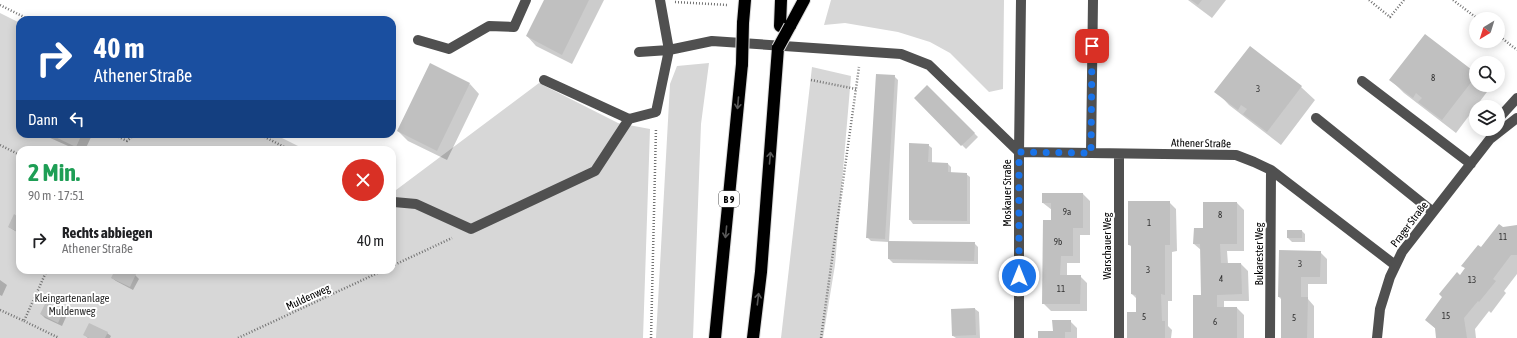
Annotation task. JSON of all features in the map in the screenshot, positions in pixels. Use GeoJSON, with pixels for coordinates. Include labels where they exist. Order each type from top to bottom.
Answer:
{"type":"FeatureCollection","features":[{"type":"Feature","properties":{"kind":"highway","name":"B 9"},"geometry":{"type":"LineString","coordinates":[[715,338],[742,64],[745,0]]}},
{"type":"Feature","properties":{"kind":"highway"},"geometry":{"type":"LineString","coordinates":[[781,0],[785,26]]}},
{"type":"Feature","properties":{"kind":"highway"},"geometry":{"type":"LineString","coordinates":[[753,338],[761,272],[778,48],[785,26],[804,0]]}},
{"type":"Feature","properties":{"kind":"street"},"geometry":{"type":"LineString","coordinates":[[418,40],[449,49],[489,26],[514,27],[526,0]]}},
{"type":"Feature","properties":{"kind":"street"},"geometry":{"type":"LineString","coordinates":[[544,80],[629,119],[656,112],[669,50],[661,0]]}},
{"type":"Feature","properties":{"kind":"street","name":"Moskauer Straße"},"geometry":{"type":"LineString","coordinates":[[1019,338],[1021,0]]}},
{"type":"Feature","properties":{"kind":"street"},"geometry":{"type":"LineString","coordinates":[[1091,153],[1093,0]]}},
{"type":"Feature","properties":{"kind":"street"},"geometry":{"type":"LineString","coordinates":[[639,52],[669,50],[712,41],[901,54],[928,65],[1019,152]]}},
{"type":"Feature","properties":{"kind":"street"},"geometry":{"type":"LineString","coordinates":[[1362,82],[1471,164]]}},
{"type":"Feature","properties":{"kind":"street"},"geometry":{"type":"LineString","coordinates":[[1505,111],[1517,98]]}},
{"type":"Feature","properties":{"kind":"street"},"geometry":{"type":"LineString","coordinates":[[1316,118],[1433,212]]}},
{"type":"Feature","properties":{"kind":"street","name":"Prager Straße"},"geometry":{"type":"LineString","coordinates":[[1377,338],[1380,309],[1390,277],[1402,252],[1490,139],[1517,118]]}},
{"type":"Feature","properties":{"kind":"street"},"geometry":{"type":"LineString","coordinates":[[396,202],[416,204],[471,229],[595,171],[629,119]]}},
{"type":"Feature","properties":{"kind":"street","name":"Athener Straße"},"geometry":{"type":"LineString","coordinates":[[1019,152],[1236,155],[1271,170],[1395,265]]}},
{"type":"Feature","properties":{"kind":"street","name":"Warschauer Weg"},"geometry":{"type":"LineString","coordinates":[[1119,154],[1119,338]]}},
{"type":"Feature","properties":{"kind":"street","name":"Bukarester Weg"},"geometry":{"type":"LineString","coordinates":[[1270,338],[1271,170]]}},
{"type":"Feature","properties":{"kind":"path"},"geometry":{"type":"LineString","coordinates":[[661,0],[714,4]]}},
{"type":"Feature","properties":{"kind":"path"},"geometry":{"type":"LineString","coordinates":[[1369,0],[1390,17],[1404,0]]}},
{"type":"Feature","properties":{"kind":"path"},"geometry":{"type":"LineString","coordinates":[[1453,0],[1469,12]]}},
{"type":"Feature","properties":{"kind":"path"},"geometry":{"type":"LineString","coordinates":[[0,5],[22,16]]}},
{"type":"Feature","properties":{"kind":"path"},"geometry":{"type":"LineString","coordinates":[[1505,41],[1517,50]]}},
{"type":"Feature","properties":{"kind":"path"},"geometry":{"type":"LineString","coordinates":[[821,338],[861,52]]}},
{"type":"Feature","properties":{"kind":"path"},"geometry":{"type":"LineString","coordinates":[[811,80],[856,89]]}},
{"type":"Feature","properties":{"kind":"path"},"geometry":{"type":"LineString","coordinates":[[651,338],[656,112]]}},
{"type":"Feature","properties":{"kind":"path"},"geometry":{"type":"LineString","coordinates":[[121,138],[127,141],[130,138]]}},
{"type":"Feature","properties":{"kind":"path"},"geometry":{"type":"LineString","coordinates":[[267,138],[282,146]]}},
{"type":"Feature","properties":{"kind":"path"},"geometry":{"type":"LineString","coordinates":[[0,145],[16,153]]}},
{"type":"Feature","properties":{"kind":"path"},"geometry":{"type":"LineString","coordinates":[[396,264],[471,229]]}},
{"type":"Feature","properties":{"kind":"path"},"geometry":{"type":"LineString","coordinates":[[24,321],[45,274]]}},
{"type":"Feature","properties":{"kind":"path","name":"Muldenweg"},"geometry":{"type":"LineString","coordinates":[[238,338],[375,274]]}},
{"type":"Feature","properties":{"kind":"path"},"geometry":{"type":"LineString","coordinates":[[0,310],[59,338]]}},
{"type":"Feature","properties":{"kind":"green space"},"geometry":{"type":"Polygon","coordinates":[[[831,0],[1004,0],[1003,89],[989,92],[950,53],[930,42],[898,32],[845,23],[824,25],[831,0]]]}},
{"type":"Feature","properties":{"kind":"green space","name":"Kleingartenanlage Muldenweg"},"geometry":{"type":"Polygon","coordinates":[[[0,13],[16,21],[16,138],[282,138],[298,146],[16,146],[16,274],[396,274],[396,190],[539,83],[618,123],[650,129],[643,338],[0,338],[0,13]]]}},
{"type":"Feature","properties":{"kind":"green space"},"geometry":{"type":"Polygon","coordinates":[[[709,63],[701,124],[693,338],[656,338],[670,84],[677,66],[709,63]]]}},
{"type":"Feature","properties":{"kind":"green space"},"geometry":{"type":"Polygon","coordinates":[[[812,67],[851,76],[835,265],[823,338],[781,338],[812,67]]]}},
{"type":"Feature","properties":{"kind":"building"},"geometry":{"type":"Polygon","coordinates":[[[544,0],[589,0],[562,55],[526,36],[544,0]]]}},
{"type":"Feature","properties":{"kind":"building"},"geometry":{"type":"Polygon","coordinates":[[[1191,0],[1202,0],[1198,5],[1191,0]]]}},
{"type":"Feature","properties":{"kind":"building"},"geometry":{"type":"Polygon","coordinates":[[[1425,34],[1469,68],[1469,85],[1442,120],[1418,102],[1422,98],[1416,93],[1413,98],[1389,80],[1425,34]]]}},
{"type":"Feature","properties":{"kind":"building"},"geometry":{"type":"Polygon","coordinates":[[[1250,46],[1302,86],[1267,132],[1243,114],[1247,109],[1241,105],[1238,110],[1214,92],[1250,46]]]}},
{"type":"Feature","properties":{"kind":"building"},"geometry":{"type":"Polygon","coordinates":[[[430,63],[470,83],[437,151],[397,131],[430,63]]]}},
{"type":"Feature","properties":{"kind":"building"},"geometry":{"type":"Polygon","coordinates":[[[876,74],[895,75],[885,239],[866,238],[876,74]]]}},
{"type":"Feature","properties":{"kind":"building"},"geometry":{"type":"Polygon","coordinates":[[[927,85],[975,133],[961,146],[914,98],[927,85]]]}},
{"type":"Feature","properties":{"kind":"building"},"geometry":{"type":"Polygon","coordinates":[[[57,138],[80,138],[76,146],[57,138]]]}},
{"type":"Feature","properties":{"kind":"building"},"geometry":{"type":"Polygon","coordinates":[[[909,143],[929,144],[928,162],[948,163],[948,172],[967,173],[967,221],[909,220],[909,143]]]}},
{"type":"Feature","properties":{"kind":"building"},"geometry":{"type":"Polygon","coordinates":[[[1042,193],[1083,193],[1083,228],[1073,228],[1073,256],[1061,256],[1060,275],[1081,275],[1080,304],[1042,304],[1043,220],[1051,220],[1051,203],[1042,203],[1042,193]]]}},
{"type":"Feature","properties":{"kind":"building"},"geometry":{"type":"Polygon","coordinates":[[[1128,201],[1170,201],[1170,245],[1165,245],[1165,295],[1161,294],[1162,321],[1165,321],[1165,338],[1127,338],[1127,312],[1136,312],[1136,295],[1131,294],[1131,245],[1128,245],[1128,201]]]}},
{"type":"Feature","properties":{"kind":"building"},"geometry":{"type":"Polygon","coordinates":[[[1203,202],[1237,202],[1237,244],[1220,244],[1221,263],[1241,263],[1242,294],[1217,295],[1217,307],[1237,307],[1237,338],[1193,338],[1193,295],[1201,295],[1200,244],[1193,244],[1194,228],[1203,228],[1203,202]]]}},
{"type":"Feature","properties":{"kind":"building"},"geometry":{"type":"Polygon","coordinates":[[[14,214],[16,215],[16,231],[8,227],[14,214]]]}},
{"type":"Feature","properties":{"kind":"building"},"geometry":{"type":"Polygon","coordinates":[[[1499,224],[1503,227],[1517,225],[1517,255],[1511,255],[1493,279],[1496,281],[1464,318],[1467,338],[1436,338],[1435,328],[1425,320],[1442,297],[1439,294],[1457,272],[1460,275],[1465,268],[1461,266],[1478,245],[1481,247],[1499,224]]]}},
{"type":"Feature","properties":{"kind":"building"},"geometry":{"type":"Polygon","coordinates":[[[1287,230],[1302,230],[1302,238],[1287,238],[1287,230]]]}},
{"type":"Feature","properties":{"kind":"building"},"geometry":{"type":"Polygon","coordinates":[[[888,241],[975,242],[974,261],[888,259],[888,241]]]}},
{"type":"Feature","properties":{"kind":"building"},"geometry":{"type":"Polygon","coordinates":[[[1279,250],[1321,251],[1320,277],[1301,277],[1301,297],[1308,297],[1307,338],[1281,338],[1281,297],[1278,297],[1279,250]]]}},
{"type":"Feature","properties":{"kind":"building"},"geometry":{"type":"Polygon","coordinates":[[[113,274],[136,274],[130,287],[111,278],[113,274]]]}},
{"type":"Feature","properties":{"kind":"building"},"geometry":{"type":"Polygon","coordinates":[[[46,302],[64,310],[58,323],[40,314],[46,302]]]}},
{"type":"Feature","properties":{"kind":"building"},"geometry":{"type":"Polygon","coordinates":[[[975,308],[976,335],[952,336],[951,309],[975,308]]]}},
{"type":"Feature","properties":{"kind":"building"},"geometry":{"type":"Polygon","coordinates":[[[1052,320],[1071,320],[1071,332],[1065,332],[1065,338],[1038,338],[1038,331],[1053,331],[1052,320]]]}},
{"type":"Feature","properties":{"kind":"building"},"geometry":{"type":"Polygon","coordinates":[[[89,323],[108,332],[105,338],[89,338],[83,335],[89,323]]]}},
{"type":"Feature","properties":{"kind":"route"},"geometry":{"type":"LineString","coordinates":[[1019,276],[1019,152],[1091,153],[1092,46]]}}]}
